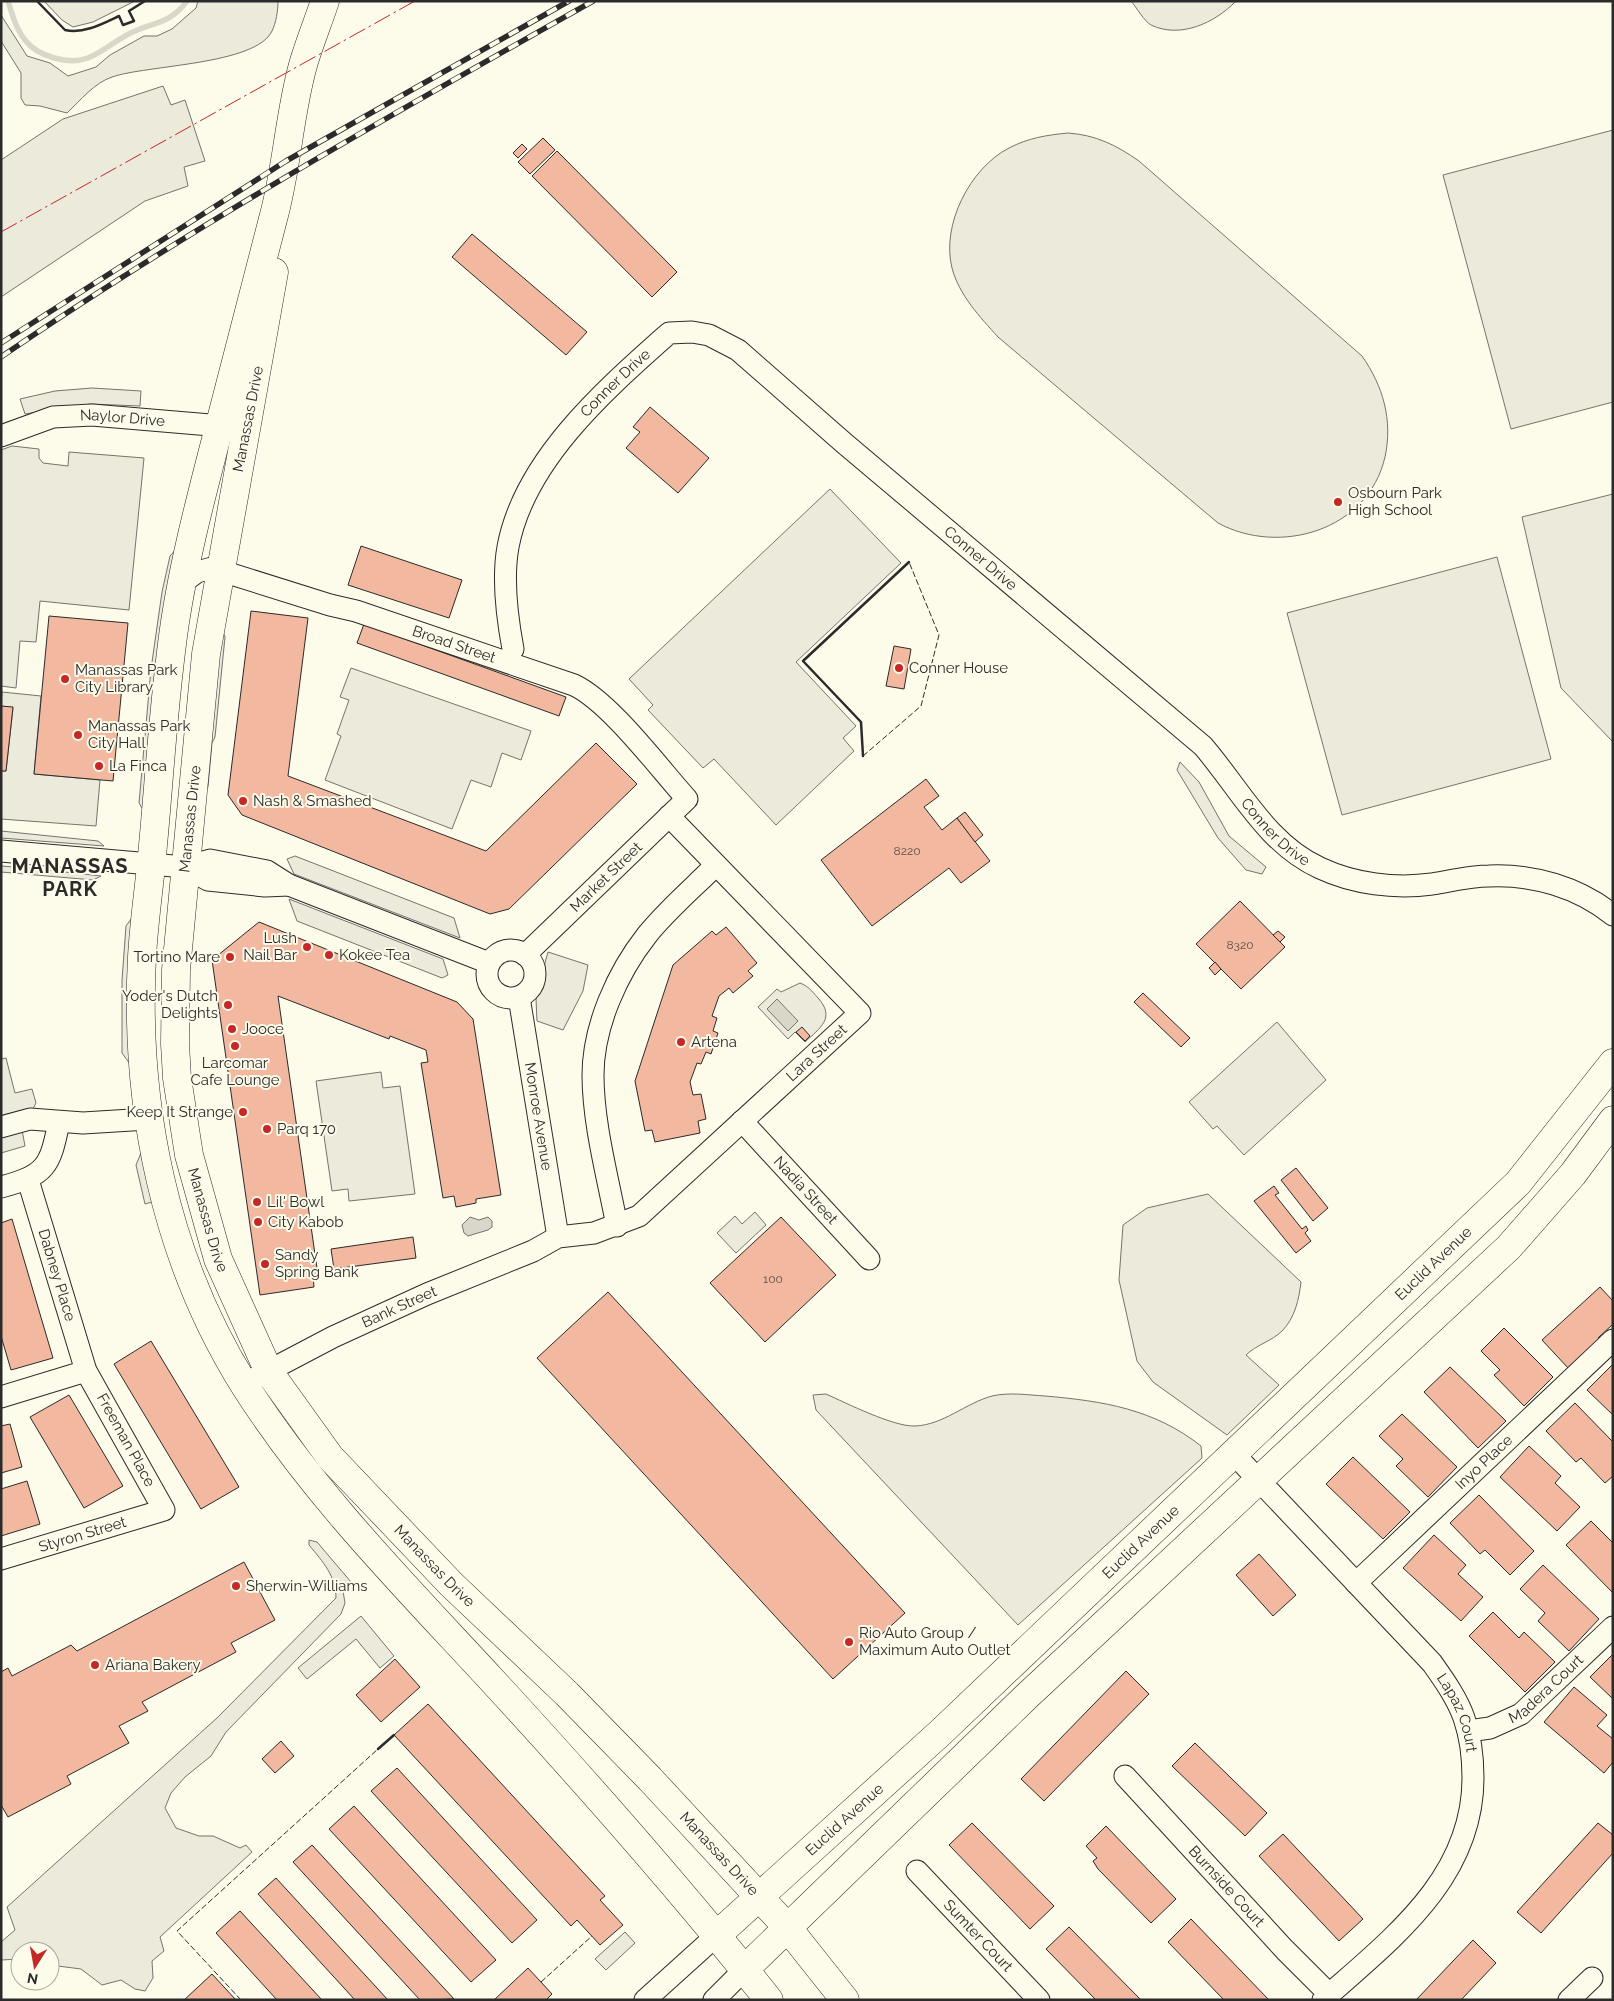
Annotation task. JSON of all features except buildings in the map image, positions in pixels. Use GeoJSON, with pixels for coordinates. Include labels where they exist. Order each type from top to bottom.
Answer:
{"type":"FeatureCollection","features":[{"type":"Feature","properties":{"kind":"main road","name":"Manassas Drive"},"geometry":{"type":"LineString","coordinates":[[302,68],[303,1]]}},
{"type":"Feature","properties":{"kind":"main road","name":"Manassas Drive"},"geometry":{"type":"LineString","coordinates":[[325,1],[302,68],[275,213],[254,287],[220,425],[174,624],[142,955],[141,1016],[148,1119],[159,1178],[180,1252],[220,1343],[244,1384],[305,1470],[384,1563],[523,1714],[717,1935],[769,2000]]}},
{"type":"Feature","properties":{"kind":"main road","name":"Manassas Drive"},"geometry":{"type":"LineString","coordinates":[[275,213],[274,276],[206,654],[176,970],[175,1044],[177,1078],[189,1154],[218,1259],[269,1372],[330,1458],[364,1496],[643,1772],[760,1897],[845,2000]]}},
{"type":"Feature","properties":{"kind":"main road","name":"Euclid Avenue"},"geometry":{"type":"LineString","coordinates":[[717,1935],[940,1732],[1518,1183],[1613,1063]]}},
{"type":"Feature","properties":{"kind":"main road"},"geometry":{"type":"LineString","coordinates":[[148,1119],[164,1126],[172,1141],[188,1185],[203,1208]]}},
{"type":"Feature","properties":{"kind":"main road"},"geometry":{"type":"LineString","coordinates":[[744,1969],[1027,1696],[1509,1247],[1573,1174],[1613,1120]]}},
{"type":"Feature","properties":{"kind":"street","name":"Conner Drive"},"geometry":{"type":"LineString","coordinates":[[513,649],[509,624],[506,577],[508,549],[515,521],[526,495],[554,452],[585,413],[669,333],[692,332],[709,335],[738,350],[844,443],[1196,740],[1226,773],[1259,821],[1279,841],[1302,858],[1320,868],[1349,879],[1398,886],[1489,876],[1522,877],[1573,890],[1613,915]]}},
{"type":"Feature","properties":{"kind":"street","name":"Naylor Drive"},"geometry":{"type":"LineString","coordinates":[[1,436],[28,425],[63,417],[128,416],[246,429]]}},
{"type":"Feature","properties":{"kind":"street","name":"Broad Street"},"geometry":{"type":"LineString","coordinates":[[182,583],[208,568],[220,570],[330,606],[356,611],[574,685],[587,692],[610,713],[687,799]]}},
{"type":"Feature","properties":{"kind":"street","name":"Market Street"},"geometry":{"type":"LineString","coordinates":[[525,954],[687,799]]}},
{"type":"Feature","properties":{"kind":"street","name":"Lara Street"},"geometry":{"type":"LineString","coordinates":[[558,1238],[594,1233],[617,1226],[644,1212],[860,1013],[670,816]]}},
{"type":"Feature","properties":{"kind":"street"},"geometry":{"type":"LineString","coordinates":[[1,851],[185,868],[210,860],[266,871],[289,886],[489,963]]}},
{"type":"Feature","properties":{"kind":"street"},"geometry":{"type":"LineString","coordinates":[[617,1226],[596,1106],[593,1074],[597,1043],[607,1007],[632,955],[648,934],[716,864]]}},
{"type":"Feature","properties":{"kind":"street"},"geometry":{"type":"LineString","coordinates":[[518,951],[525,954],[534,966],[535,974],[530,988],[519,997],[503,996],[496,993],[487,979],[489,963],[501,952],[518,951]]}},
{"type":"Feature","properties":{"kind":"street","name":"Monroe Avenue"},"geometry":{"type":"LineString","coordinates":[[519,997],[558,1238]]}},
{"type":"Feature","properties":{"kind":"street"},"geometry":{"type":"LineString","coordinates":[[1,1127],[30,1119],[59,1122],[148,1119]]}},
{"type":"Feature","properties":{"kind":"street","name":"Nadia Street"},"geometry":{"type":"LineString","coordinates":[[742,1121],[869,1259]]}},
{"type":"Feature","properties":{"kind":"street"},"geometry":{"type":"LineString","coordinates":[[1,1187],[36,1176],[46,1164],[59,1122]]}},
{"type":"Feature","properties":{"kind":"street","name":"Dabney Place"},"geometry":{"type":"LineString","coordinates":[[28,1180],[86,1371]]}},
{"type":"Feature","properties":{"kind":"street","name":"Bank Street"},"geometry":{"type":"LineString","coordinates":[[244,1384],[333,1337],[419,1298],[533,1251],[558,1238]]}},
{"type":"Feature","properties":{"kind":"street","name":"Inyo Place"},"geometry":{"type":"LineString","coordinates":[[1356,1583],[1613,1340]]}},
{"type":"Feature","properties":{"kind":"street"},"geometry":{"type":"LineString","coordinates":[[1,1397],[86,1371]]}},
{"type":"Feature","properties":{"kind":"street","name":"Freeman Place"},"geometry":{"type":"LineString","coordinates":[[86,1371],[164,1510]]}},
{"type":"Feature","properties":{"kind":"street","name":"Lapaz Court"},"geometry":{"type":"LineString","coordinates":[[1233,1453],[1432,1663],[1452,1691],[1468,1731],[1472,1759],[1473,1790],[1468,1821],[1459,1852],[1438,1886],[1413,1917],[1326,1997]]}},
{"type":"Feature","properties":{"kind":"street","name":"Styron Street"},"geometry":{"type":"LineString","coordinates":[[1,1559],[164,1510]]}},
{"type":"Feature","properties":{"kind":"street","name":"Madera Court"},"geometry":{"type":"LineString","coordinates":[[1468,1731],[1490,1728],[1521,1714],[1613,1627]]}},
{"type":"Feature","properties":{"kind":"street","name":"Burnside Court"},"geometry":{"type":"LineString","coordinates":[[1126,1776],[1326,1997]]}},
{"type":"Feature","properties":{"kind":"street","name":"Sumter Court"},"geometry":{"type":"LineString","coordinates":[[917,1871],[1039,2000]]}},
{"type":"Feature","properties":{"kind":"street","name":"Euclid Avenue"},"geometry":{"type":"LineString","coordinates":[[645,2000],[717,1935]]}},
{"type":"Feature","properties":{"kind":"street"},"geometry":{"type":"LineString","coordinates":[[714,2000],[744,1969]]}},
{"type":"Feature","properties":{"kind":"street"},"geometry":{"type":"LineString","coordinates":[[1569,2000],[1592,1978]]}},
{"type":"Feature","properties":{"kind":"shaded area"},"geometry":{"type":"Polygon","coordinates":[[[44,1],[135,1],[93,22],[73,27],[62,20],[44,1]]]}},
{"type":"Feature","properties":{"kind":"shaded area"},"geometry":{"type":"Polygon","coordinates":[[[198,1],[278,1],[275,24],[272,31],[262,42],[245,51],[199,62],[112,77],[99,83],[67,113],[40,106],[25,105],[21,98],[21,73],[1,41],[1,15],[27,56],[50,63],[68,76],[96,67],[110,55],[144,36],[157,36],[172,29],[196,8],[198,1]]]}},
{"type":"Feature","properties":{"kind":"shaded area"},"geometry":{"type":"Polygon","coordinates":[[[1131,1],[1236,1],[1228,9],[1208,22],[1185,29],[1174,30],[1162,29],[1148,23],[1131,1]]]}},
{"type":"Feature","properties":{"kind":"shaded area"},"geometry":{"type":"Polygon","coordinates":[[[163,86],[171,105],[185,100],[205,161],[184,167],[188,186],[145,201],[1,297],[1,160],[63,119],[163,86]]]}},
{"type":"Feature","properties":{"kind":"shaded area"},"geometry":{"type":"Polygon","coordinates":[[[1613,130],[1613,402],[1511,429],[1443,175],[1613,130]]]}},
{"type":"Feature","properties":{"kind":"shaded area"},"geometry":{"type":"Polygon","coordinates":[[[1068,133],[1088,136],[1105,142],[1139,161],[1362,356],[1381,391],[1387,417],[1387,443],[1385,457],[1375,482],[1360,503],[1341,519],[1318,530],[1293,536],[1267,537],[1242,533],[1218,523],[998,337],[971,305],[955,278],[950,251],[955,216],[971,183],[995,157],[1009,148],[1038,138],[1068,133]]]}},
{"type":"Feature","properties":{"kind":"shaded area"},"geometry":{"type":"Polygon","coordinates":[[[92,388],[141,391],[140,406],[90,404],[25,414],[20,399],[55,391],[92,388]]]}},
{"type":"Feature","properties":{"kind":"shaded area"},"geometry":{"type":"Polygon","coordinates":[[[12,446],[39,449],[39,458],[43,463],[68,466],[69,452],[144,458],[129,610],[40,601],[36,642],[20,641],[16,688],[1,686],[1,450],[12,446]]]}},
{"type":"Feature","properties":{"kind":"shaded area"},"geometry":{"type":"Polygon","coordinates":[[[830,489],[901,563],[796,662],[856,726],[843,738],[854,751],[776,825],[714,759],[703,768],[648,710],[653,705],[629,679],[830,489]]]}},
{"type":"Feature","properties":{"kind":"shaded area"},"geometry":{"type":"Polygon","coordinates":[[[1613,494],[1613,742],[1561,688],[1522,517],[1613,494]]]}},
{"type":"Feature","properties":{"kind":"shaded area"},"geometry":{"type":"Polygon","coordinates":[[[178,547],[145,813],[139,803],[151,669],[162,592],[170,556],[178,547]]]}},
{"type":"Feature","properties":{"kind":"shaded area"},"geometry":{"type":"Polygon","coordinates":[[[1497,557],[1551,759],[1342,815],[1287,613],[1497,557]]]}},
{"type":"Feature","properties":{"kind":"shaded area"},"geometry":{"type":"Polygon","coordinates":[[[220,624],[225,637],[215,737],[212,743],[208,787],[201,798],[220,624]]]}},
{"type":"Feature","properties":{"kind":"shaded area"},"geometry":{"type":"Polygon","coordinates":[[[351,668],[531,731],[521,760],[502,753],[491,787],[471,780],[452,829],[325,780],[341,736],[337,734],[349,700],[340,697],[351,668]]]}},
{"type":"Feature","properties":{"kind":"shaded area"},"geometry":{"type":"Polygon","coordinates":[[[2,692],[41,696],[34,774],[100,780],[96,826],[1,819],[1,771],[6,771],[13,708],[1,706],[2,692]]]}},
{"type":"Feature","properties":{"kind":"shaded area"},"geometry":{"type":"Polygon","coordinates":[[[1180,762],[1199,782],[1229,836],[1266,867],[1262,874],[1246,870],[1218,838],[1177,770],[1180,762]]]}},
{"type":"Feature","properties":{"kind":"shaded area"},"geometry":{"type":"Polygon","coordinates":[[[1,831],[98,841],[104,846],[1,838],[1,831]]]}},
{"type":"Feature","properties":{"kind":"shaded area"},"geometry":{"type":"Polygon","coordinates":[[[295,856],[454,918],[460,938],[294,874],[287,859],[295,856]]]}},
{"type":"Feature","properties":{"kind":"shaded area"},"geometry":{"type":"Polygon","coordinates":[[[1,866],[101,876],[93,880],[1,872],[1,866]]]}},
{"type":"Feature","properties":{"kind":"shaded area"},"geometry":{"type":"Polygon","coordinates":[[[289,899],[443,959],[448,975],[442,978],[297,921],[289,899]]]}},
{"type":"Feature","properties":{"kind":"shaded area"},"geometry":{"type":"Polygon","coordinates":[[[134,915],[130,1064],[122,1053],[122,980],[126,926],[134,915]]]}},
{"type":"Feature","properties":{"kind":"shaded area"},"geometry":{"type":"Polygon","coordinates":[[[548,952],[588,965],[583,991],[563,1030],[537,1021],[536,999],[544,979],[548,952]]]}},
{"type":"Feature","properties":{"kind":"shaded area"},"geometry":{"type":"Polygon","coordinates":[[[800,983],[814,993],[826,1011],[824,1022],[805,1042],[795,1032],[788,1039],[758,1007],[777,989],[781,992],[800,983]]]}},
{"type":"Feature","properties":{"kind":"shaded area"},"geometry":{"type":"Polygon","coordinates":[[[777,999],[798,1021],[788,1031],[767,1009],[777,999]]]}},
{"type":"Feature","properties":{"kind":"shaded area"},"geometry":{"type":"Polygon","coordinates":[[[1277,1022],[1326,1080],[1244,1155],[1217,1126],[1213,1129],[1189,1102],[1277,1022]]]}},
{"type":"Feature","properties":{"kind":"shaded area"},"geometry":{"type":"Polygon","coordinates":[[[6,1058],[15,1093],[32,1089],[36,1103],[22,1130],[25,1146],[1,1153],[1,1059],[6,1058]]]}},
{"type":"Feature","properties":{"kind":"shaded area"},"geometry":{"type":"Polygon","coordinates":[[[381,1072],[383,1088],[400,1086],[415,1194],[349,1201],[348,1189],[332,1191],[316,1081],[381,1072]]]}},
{"type":"Feature","properties":{"kind":"shaded area"},"geometry":{"type":"Polygon","coordinates":[[[141,1153],[152,1202],[145,1204],[136,1165],[141,1153]]]}},
{"type":"Feature","properties":{"kind":"shaded area"},"geometry":{"type":"Polygon","coordinates":[[[1208,1194],[1301,1282],[1296,1308],[1286,1326],[1278,1334],[1246,1355],[1279,1385],[1227,1435],[1153,1382],[1137,1361],[1119,1280],[1123,1225],[1147,1208],[1208,1194]]]}},
{"type":"Feature","properties":{"kind":"shaded area"},"geometry":{"type":"Polygon","coordinates":[[[755,1212],[766,1225],[736,1253],[717,1233],[735,1216],[742,1224],[755,1212]]]}},
{"type":"Feature","properties":{"kind":"shaded area"},"geometry":{"type":"Polygon","coordinates":[[[470,1217],[479,1220],[488,1217],[492,1221],[492,1227],[468,1236],[464,1233],[462,1225],[470,1217]]]}},
{"type":"Feature","properties":{"kind":"shaded area"},"geometry":{"type":"Polygon","coordinates":[[[826,1394],[883,1419],[915,1426],[935,1422],[982,1399],[998,1395],[1012,1394],[1066,1398],[1107,1404],[1146,1415],[1183,1433],[1201,1446],[1202,1458],[1018,1625],[816,1410],[813,1395],[826,1394]]]}},
{"type":"Feature","properties":{"kind":"shaded area"},"geometry":{"type":"Polygon","coordinates":[[[309,1540],[317,1542],[351,1582],[343,1591],[345,1603],[341,1614],[226,1732],[211,1756],[185,1777],[171,1793],[165,1808],[176,1828],[199,1836],[213,1836],[240,1848],[246,1845],[252,1852],[160,1937],[164,1951],[152,1961],[153,1978],[145,1991],[135,1989],[121,1980],[102,1985],[81,1969],[60,1966],[60,1941],[10,1941],[10,1960],[1,1960],[1,1942],[15,1930],[7,1907],[217,1718],[336,1598],[331,1576],[324,1563],[309,1545],[309,1540]]]}},
{"type":"Feature","properties":{"kind":"shaded area"},"geometry":{"type":"Polygon","coordinates":[[[361,1616],[394,1656],[380,1668],[356,1639],[307,1679],[298,1668],[361,1616]]]}},
{"type":"Feature","properties":{"kind":"shaded area"},"geometry":{"type":"Polygon","coordinates":[[[625,1932],[635,1943],[606,1970],[595,1959],[625,1932]]]}},
{"type":"Feature","properties":{"kind":"waterway"},"geometry":{"type":"LineString","coordinates":[[8,1],[19,31],[31,46],[54,58],[72,61],[88,58],[129,34],[163,21],[175,13],[187,1]]}},
{"type":"Feature","properties":{"kind":"railway"},"geometry":{"type":"LineString","coordinates":[[1,343],[286,161],[569,1]]}},
{"type":"Feature","properties":{"kind":"railway"},"geometry":{"type":"LineString","coordinates":[[1,357],[146,262],[219,217],[368,129],[593,1]]}},
{"type":"Feature","properties":{"kind":"fence"},"geometry":{"type":"LineString","coordinates":[[863,756],[921,706],[939,635],[909,562]]}},
{"type":"Feature","properties":{"kind":"fence"},"geometry":{"type":"LineString","coordinates":[[241,2000],[177,1931],[378,1749]]}},
{"type":"Feature","properties":{"kind":"fence"},"geometry":{"type":"LineString","coordinates":[[541,1982],[592,1936]]}},
{"type":"Feature","properties":{"kind":"wall"},"geometry":{"type":"LineString","coordinates":[[37,1],[65,30],[72,31],[93,28],[119,16],[123,25],[134,21],[129,11],[145,1]]}},
{"type":"Feature","properties":{"kind":"wall"},"geometry":{"type":"LineString","coordinates":[[863,756],[861,722],[803,661],[909,562]]}},
{"type":"Feature","properties":{"kind":"wall"},"geometry":{"type":"LineString","coordinates":[[378,1749],[394,1735]]}},
{"type":"Feature","properties":{"kind":"power"},"geometry":{"type":"LineString","coordinates":[[1,232],[415,1]]}},
{"type":"Feature","properties":{"kind":"place","name":"Osbourn Park High School"},"geometry":{"type":"Point","coordinates":[1338,502]}},
{"type":"Feature","properties":{"kind":"place","name":"Conner House"},"geometry":{"type":"Point","coordinates":[899,668]}},
{"type":"Feature","properties":{"kind":"place","name":"Manassas Park City Library"},"geometry":{"type":"Point","coordinates":[65,679]}},
{"type":"Feature","properties":{"kind":"place","name":"Manassas Park City Hall"},"geometry":{"type":"Point","coordinates":[78,735]}},
{"type":"Feature","properties":{"kind":"place","name":"La Finca"},"geometry":{"type":"Point","coordinates":[99,766]}},
{"type":"Feature","properties":{"kind":"place","name":"Nash & Smashed"},"geometry":{"type":"Point","coordinates":[243,801]}},
{"type":"Feature","properties":{"kind":"place","name":"Lush Nail Bar"},"geometry":{"type":"Point","coordinates":[307,947]}},
{"type":"Feature","properties":{"kind":"place","name":"Kokee Tea"},"geometry":{"type":"Point","coordinates":[329,955]}},
{"type":"Feature","properties":{"kind":"place","name":"Tortino Mare"},"geometry":{"type":"Point","coordinates":[230,957]}},
{"type":"Feature","properties":{"kind":"place","name":"Yoder's Dutch Delights"},"geometry":{"type":"Point","coordinates":[228,1005]}},
{"type":"Feature","properties":{"kind":"place","name":"Jooce"},"geometry":{"type":"Point","coordinates":[232,1029]}},
{"type":"Feature","properties":{"kind":"place","name":"Artena"},"geometry":{"type":"Point","coordinates":[681,1042]}},
{"type":"Feature","properties":{"kind":"place","name":"Larcomar Cafe Lounge"},"geometry":{"type":"Point","coordinates":[235,1046]}},
{"type":"Feature","properties":{"kind":"place","name":"Keep It Strange"},"geometry":{"type":"Point","coordinates":[243,1112]}},
{"type":"Feature","properties":{"kind":"place","name":"Parq 170"},"geometry":{"type":"Point","coordinates":[267,1129]}},
{"type":"Feature","properties":{"kind":"place","name":"Lil' Bowl"},"geometry":{"type":"Point","coordinates":[257,1202]}},
{"type":"Feature","properties":{"kind":"place","name":"City Kabob"},"geometry":{"type":"Point","coordinates":[258,1222]}},
{"type":"Feature","properties":{"kind":"place","name":"Sandy Spring Bank"},"geometry":{"type":"Point","coordinates":[265,1264]}},
{"type":"Feature","properties":{"kind":"place","name":"Sherwin-Williams"},"geometry":{"type":"Point","coordinates":[236,1586]}},
{"type":"Feature","properties":{"kind":"place","name":"Rio Auto Group / Maximum Auto Outlet"},"geometry":{"type":"Point","coordinates":[849,1642]}},
{"type":"Feature","properties":{"kind":"place","name":"Ariana Bakery"},"geometry":{"type":"Point","coordinates":[95,1665]}},
{"type":"Feature","properties":{"kind":"district","name":"MANASSAS PARK"},"geometry":{"type":"Point","coordinates":[70,878]}}]}
